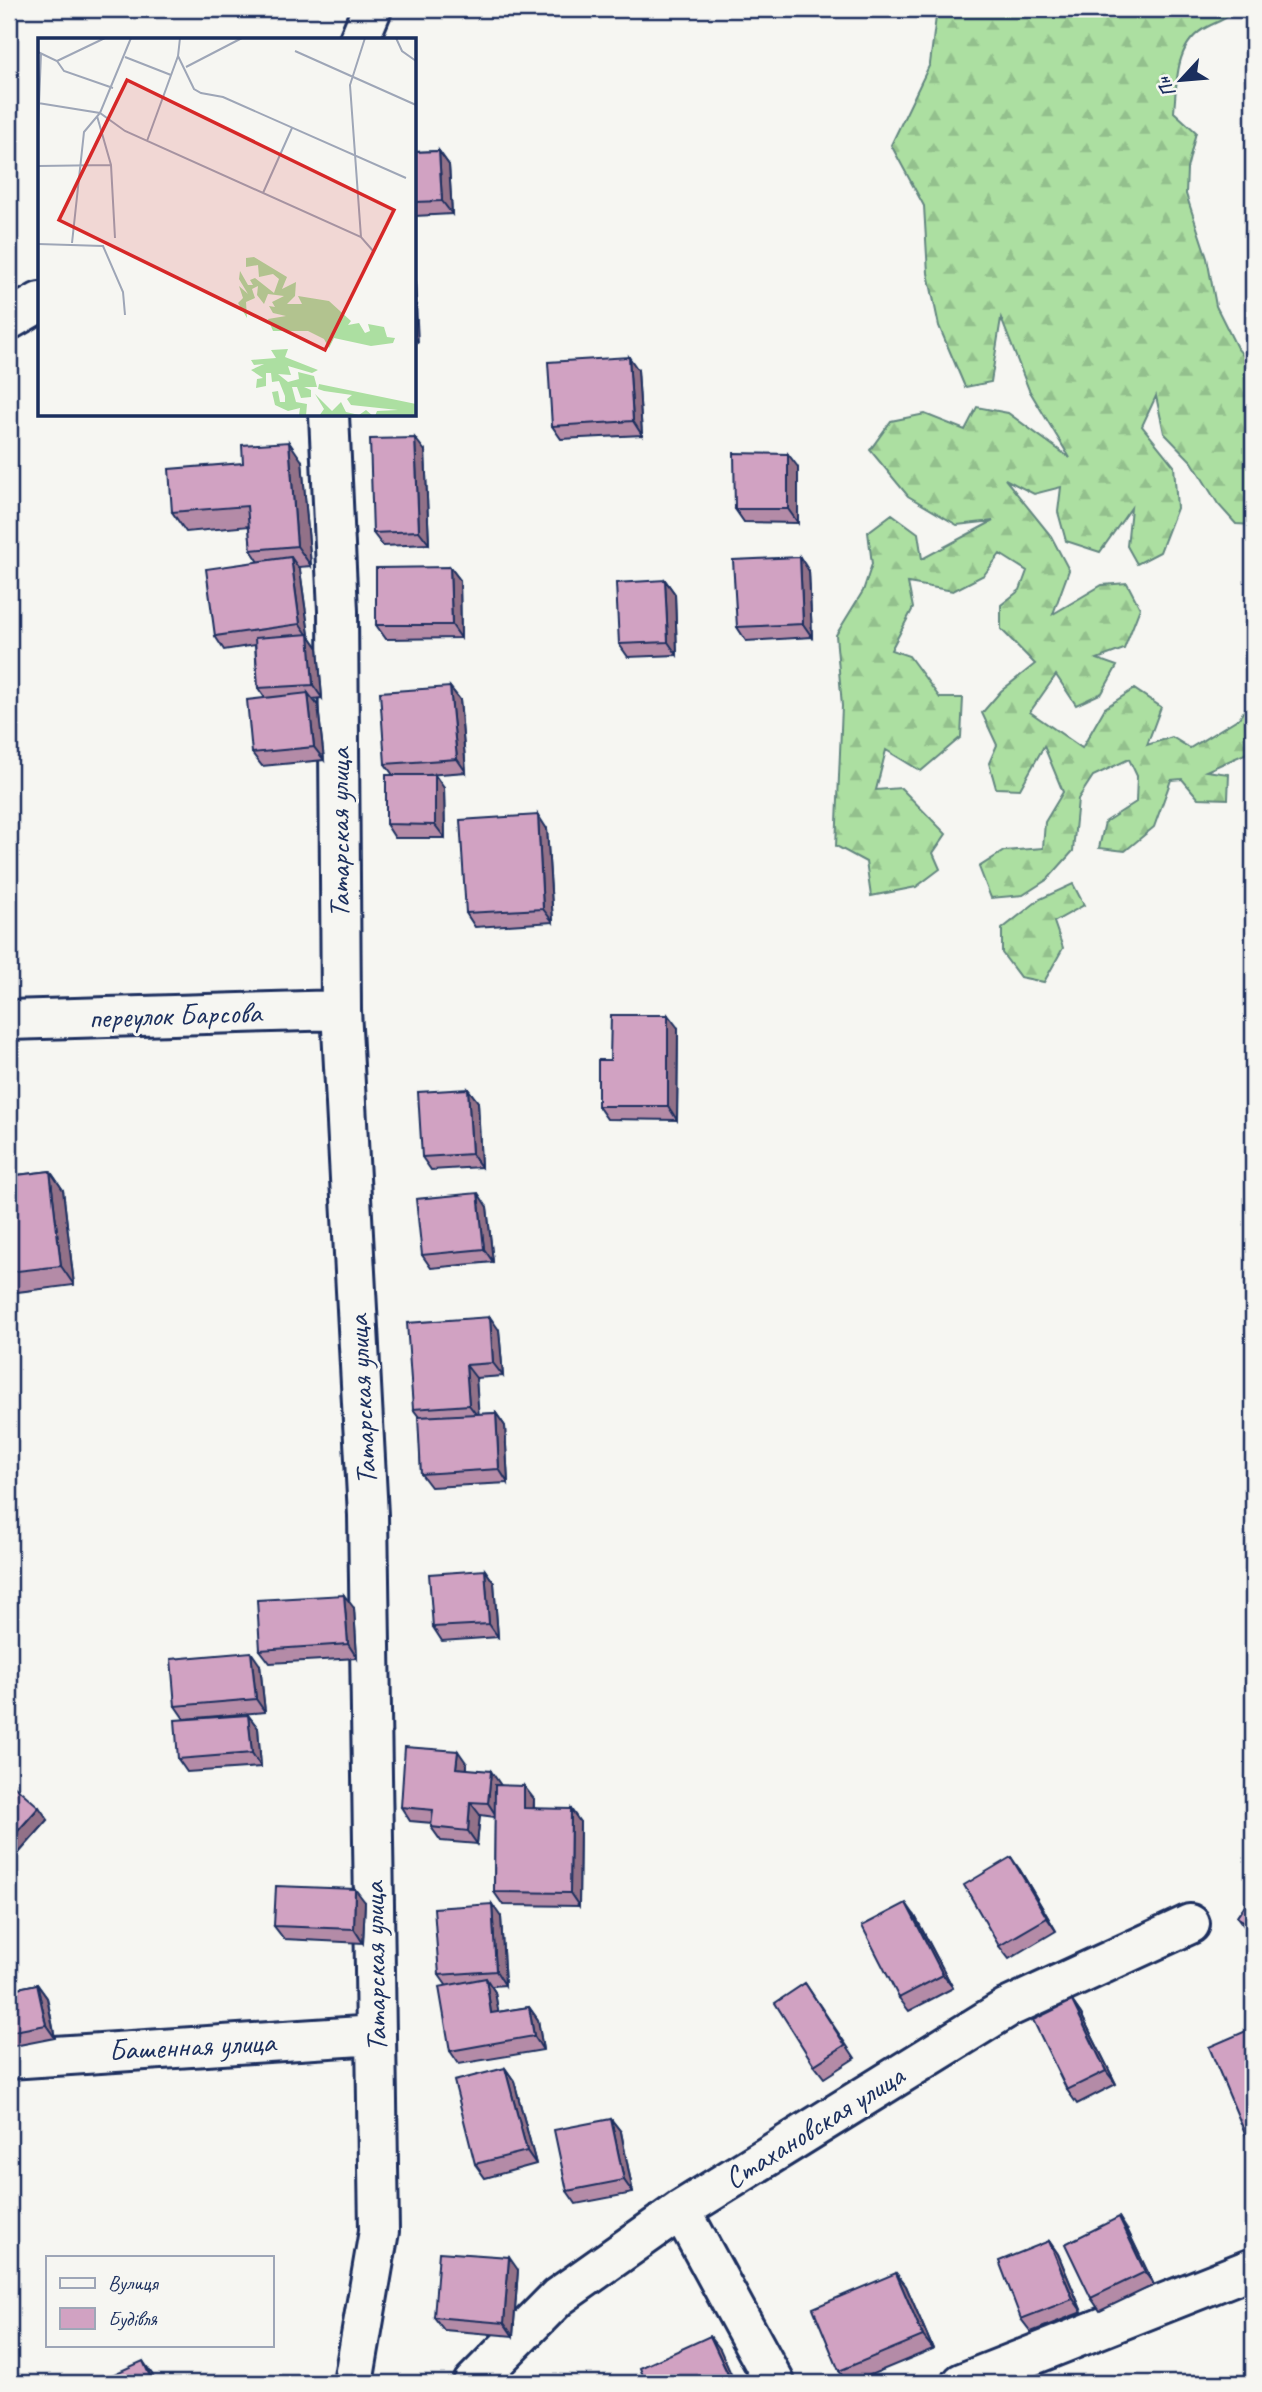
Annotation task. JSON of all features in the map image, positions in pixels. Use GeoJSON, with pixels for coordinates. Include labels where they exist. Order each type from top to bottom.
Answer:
{"type":"FeatureCollection","features":[{"type":"Feature","properties":{"kind":"street"},"geometry":{"type":"LineString","coordinates":[[360,38],[372,9]]}},
{"type":"Feature","properties":{"kind":"street"},"geometry":{"type":"LineString","coordinates":[[9,320],[38,303]]}},
{"type":"Feature","properties":{"kind":"street","name":"Татарская улица"},"geometry":{"type":"LineString","coordinates":[[329,416],[338,611],[341,1010],[368,1515],[379,2231],[353,2383]]}},
{"type":"Feature","properties":{"kind":"street","name":"переулок Барсова"},"geometry":{"type":"LineString","coordinates":[[9,1020],[341,1010]]}},
{"type":"Feature","properties":{"kind":"street","name":"Стахановская улица"},"geometry":{"type":"LineString","coordinates":[[473,2383],[558,2297],[681,2210],[1007,2008],[1190,1924]]}},
{"type":"Feature","properties":{"kind":"street","name":"Башенная улица"},"geometry":{"type":"LineString","coordinates":[[9,2059],[376,2035]]}},
{"type":"Feature","properties":{"kind":"street"},"geometry":{"type":"LineString","coordinates":[[681,2210],[775,2383]]}},
{"type":"Feature","properties":{"kind":"street"},"geometry":{"type":"LineString","coordinates":[[962,2383],[1253,2268]]}},
{"type":"Feature","properties":{"kind":"green space"},"geometry":{"type":"Polygon","coordinates":[[[937,9],[1235,9],[1226,18],[1197,34],[1183,52],[1177,75],[1174,112],[1196,132],[1187,169],[1186,194],[1207,258],[1216,306],[1237,348],[1253,367],[1253,525],[1236,524],[1218,504],[1192,462],[1164,433],[1156,396],[1142,426],[1174,466],[1177,508],[1160,552],[1137,564],[1127,546],[1131,508],[1100,552],[1066,541],[1058,512],[1061,487],[1034,494],[1005,479],[1051,536],[1069,570],[1053,614],[1102,585],[1127,583],[1140,608],[1124,649],[1097,659],[1117,666],[1102,693],[1076,705],[1056,675],[1030,712],[1082,748],[1105,708],[1134,689],[1161,707],[1147,745],[1172,737],[1190,748],[1239,718],[1253,698],[1253,746],[1245,754],[1206,771],[1229,774],[1228,799],[1198,798],[1182,779],[1171,780],[1154,827],[1125,851],[1099,848],[1105,822],[1136,802],[1137,776],[1129,759],[1093,776],[1078,799],[1073,851],[1048,879],[1023,895],[991,898],[979,867],[1004,851],[1043,848],[1045,822],[1063,792],[1044,746],[1020,789],[996,788],[989,763],[997,745],[982,713],[1001,691],[1035,664],[1001,629],[1001,605],[1020,590],[1027,571],[1000,554],[984,575],[953,591],[908,583],[913,608],[891,650],[909,656],[940,698],[963,698],[961,737],[921,771],[886,750],[876,790],[901,788],[946,834],[933,853],[940,869],[916,887],[871,896],[866,862],[836,846],[842,706],[836,635],[863,591],[872,564],[868,532],[892,514],[918,533],[922,559],[993,521],[957,525],[908,496],[870,450],[891,421],[925,414],[965,430],[977,407],[1008,413],[1070,458],[1029,390],[1001,318],[991,382],[965,387],[939,326],[928,273],[924,206],[891,145],[930,64],[937,9]]]}},
{"type":"Feature","properties":{"kind":"green space"},"geometry":{"type":"Polygon","coordinates":[[[1073,884],[1084,905],[1054,922],[1063,948],[1044,982],[1020,977],[1002,953],[1002,929],[1040,899],[1073,884]]]}},
{"type":"Feature","properties":{"kind":"building"},"geometry":{"type":"Polygon","coordinates":[[[439,151],[442,201],[416,202],[416,152],[439,151]]]}},
{"type":"Feature","properties":{"kind":"building"},"geometry":{"type":"Polygon","coordinates":[[[629,357],[633,421],[552,426],[548,362],[629,357]]]}},
{"type":"Feature","properties":{"kind":"building"},"geometry":{"type":"Polygon","coordinates":[[[415,438],[419,531],[373,533],[370,439],[415,438]]]}},
{"type":"Feature","properties":{"kind":"building"},"geometry":{"type":"Polygon","coordinates":[[[289,442],[297,546],[251,550],[247,506],[172,512],[169,469],[243,463],[242,445],[289,442]]]}},
{"type":"Feature","properties":{"kind":"building"},"geometry":{"type":"Polygon","coordinates":[[[734,453],[788,454],[788,509],[735,509],[734,453]]]}},
{"type":"Feature","properties":{"kind":"building"},"geometry":{"type":"Polygon","coordinates":[[[291,557],[300,624],[215,636],[206,569],[291,557]]]}},
{"type":"Feature","properties":{"kind":"building"},"geometry":{"type":"Polygon","coordinates":[[[800,557],[803,624],[737,627],[733,560],[800,557]]]}},
{"type":"Feature","properties":{"kind":"building"},"geometry":{"type":"Polygon","coordinates":[[[450,567],[452,625],[376,625],[376,568],[450,567]]]}},
{"type":"Feature","properties":{"kind":"building"},"geometry":{"type":"Polygon","coordinates":[[[665,580],[668,642],[619,644],[616,583],[665,580]]]}},
{"type":"Feature","properties":{"kind":"building"},"geometry":{"type":"Polygon","coordinates":[[[309,634],[313,685],[258,688],[255,638],[309,634]]]}},
{"type":"Feature","properties":{"kind":"building"},"geometry":{"type":"Polygon","coordinates":[[[450,687],[457,759],[385,764],[380,692],[450,687]]]}},
{"type":"Feature","properties":{"kind":"building"},"geometry":{"type":"Polygon","coordinates":[[[308,693],[314,747],[252,753],[247,700],[308,693]]]}},
{"type":"Feature","properties":{"kind":"building"},"geometry":{"type":"Polygon","coordinates":[[[386,775],[435,775],[435,825],[386,824],[386,775]]]}},
{"type":"Feature","properties":{"kind":"building"},"geometry":{"type":"Polygon","coordinates":[[[538,815],[543,909],[466,913],[460,820],[538,815]]]}},
{"type":"Feature","properties":{"kind":"building"},"geometry":{"type":"Polygon","coordinates":[[[611,1015],[668,1015],[668,1106],[598,1106],[598,1060],[610,1060],[611,1015]]]}},
{"type":"Feature","properties":{"kind":"building"},"geometry":{"type":"Polygon","coordinates":[[[468,1089],[472,1154],[422,1157],[418,1092],[468,1089]]]}},
{"type":"Feature","properties":{"kind":"building"},"geometry":{"type":"Polygon","coordinates":[[[50,1171],[61,1266],[9,1272],[9,1176],[50,1171]]]}},
{"type":"Feature","properties":{"kind":"building"},"geometry":{"type":"Polygon","coordinates":[[[478,1193],[484,1249],[422,1255],[416,1199],[478,1193]]]}},
{"type":"Feature","properties":{"kind":"building"},"geometry":{"type":"Polygon","coordinates":[[[490,1317],[493,1363],[466,1365],[469,1405],[413,1409],[407,1323],[490,1317]]]}},
{"type":"Feature","properties":{"kind":"building"},"geometry":{"type":"Polygon","coordinates":[[[496,1413],[499,1469],[421,1474],[418,1417],[496,1413]]]}},
{"type":"Feature","properties":{"kind":"building"},"geometry":{"type":"Polygon","coordinates":[[[485,1570],[489,1624],[433,1627],[429,1574],[485,1570]]]}},
{"type":"Feature","properties":{"kind":"building"},"geometry":{"type":"Polygon","coordinates":[[[344,1595],[348,1644],[260,1650],[257,1600],[344,1595]]]}},
{"type":"Feature","properties":{"kind":"building"},"geometry":{"type":"Polygon","coordinates":[[[251,1652],[256,1699],[175,1706],[171,1659],[251,1652]]]}},
{"type":"Feature","properties":{"kind":"building"},"geometry":{"type":"Polygon","coordinates":[[[248,1715],[252,1753],[178,1759],[175,1720],[248,1715]]]}},
{"type":"Feature","properties":{"kind":"building"},"geometry":{"type":"Polygon","coordinates":[[[405,1747],[458,1751],[456,1768],[491,1771],[488,1803],[470,1802],[468,1831],[431,1827],[433,1810],[401,1807],[405,1747]]]}},
{"type":"Feature","properties":{"kind":"building"},"geometry":{"type":"Polygon","coordinates":[[[9,1781],[39,1807],[9,1841],[9,1781]]]}},
{"type":"Feature","properties":{"kind":"building"},"geometry":{"type":"Polygon","coordinates":[[[495,1785],[524,1786],[524,1808],[571,1809],[570,1893],[494,1892],[495,1785]]]}},
{"type":"Feature","properties":{"kind":"building"},"geometry":{"type":"Polygon","coordinates":[[[1011,1857],[1047,1918],[999,1946],[964,1885],[1011,1857]]]}},
{"type":"Feature","properties":{"kind":"building"},"geometry":{"type":"Polygon","coordinates":[[[276,1886],[355,1889],[354,1929],[274,1926],[276,1886]]]}},
{"type":"Feature","properties":{"kind":"building"},"geometry":{"type":"Polygon","coordinates":[[[1253,1893],[1253,1927],[1237,1917],[1253,1893]]]}},
{"type":"Feature","properties":{"kind":"building"},"geometry":{"type":"Polygon","coordinates":[[[906,1903],[943,1975],[899,1998],[862,1926],[906,1903]]]}},
{"type":"Feature","properties":{"kind":"building"},"geometry":{"type":"Polygon","coordinates":[[[492,1904],[496,1971],[439,1975],[434,1908],[492,1904]]]}},
{"type":"Feature","properties":{"kind":"building"},"geometry":{"type":"Polygon","coordinates":[[[486,1978],[491,2013],[529,2007],[534,2036],[450,2051],[439,1987],[486,1978]]]}},
{"type":"Feature","properties":{"kind":"building"},"geometry":{"type":"Polygon","coordinates":[[[805,1983],[845,2045],[814,2065],[775,2003],[805,1983]]]}},
{"type":"Feature","properties":{"kind":"building"},"geometry":{"type":"Polygon","coordinates":[[[37,1984],[46,2025],[9,2032],[9,1990],[37,1984]]]}},
{"type":"Feature","properties":{"kind":"building"},"geometry":{"type":"Polygon","coordinates":[[[1072,2001],[1106,2071],[1067,2090],[1033,2020],[1072,2001]]]}},
{"type":"Feature","properties":{"kind":"building"},"geometry":{"type":"Polygon","coordinates":[[[1253,2028],[1253,2152],[1209,2047],[1253,2028]]]}},
{"type":"Feature","properties":{"kind":"building"},"geometry":{"type":"Polygon","coordinates":[[[505,2068],[527,2151],[475,2164],[454,2081],[505,2068]]]}},
{"type":"Feature","properties":{"kind":"building"},"geometry":{"type":"Polygon","coordinates":[[[611,2119],[624,2180],[567,2191],[554,2130],[611,2119]]]}},
{"type":"Feature","properties":{"kind":"building"},"geometry":{"type":"Polygon","coordinates":[[[1119,2217],[1145,2272],[1091,2298],[1065,2244],[1119,2217]]]}},
{"type":"Feature","properties":{"kind":"building"},"geometry":{"type":"Polygon","coordinates":[[[1049,2241],[1073,2299],[1021,2319],[999,2261],[1049,2241]]]}},
{"type":"Feature","properties":{"kind":"building"},"geometry":{"type":"Polygon","coordinates":[[[439,2252],[509,2257],[504,2323],[434,2317],[439,2252]]]}},
{"type":"Feature","properties":{"kind":"building"},"geometry":{"type":"Polygon","coordinates":[[[896,2273],[923,2336],[839,2371],[813,2308],[896,2273]]]}},
{"type":"Feature","properties":{"kind":"building"},"geometry":{"type":"Polygon","coordinates":[[[710,2336],[732,2383],[646,2383],[640,2368],[710,2336]]]}},
{"type":"Feature","properties":{"kind":"building"},"geometry":{"type":"Polygon","coordinates":[[[143,2361],[153,2383],[107,2383],[105,2378],[143,2361]]]}}]}
